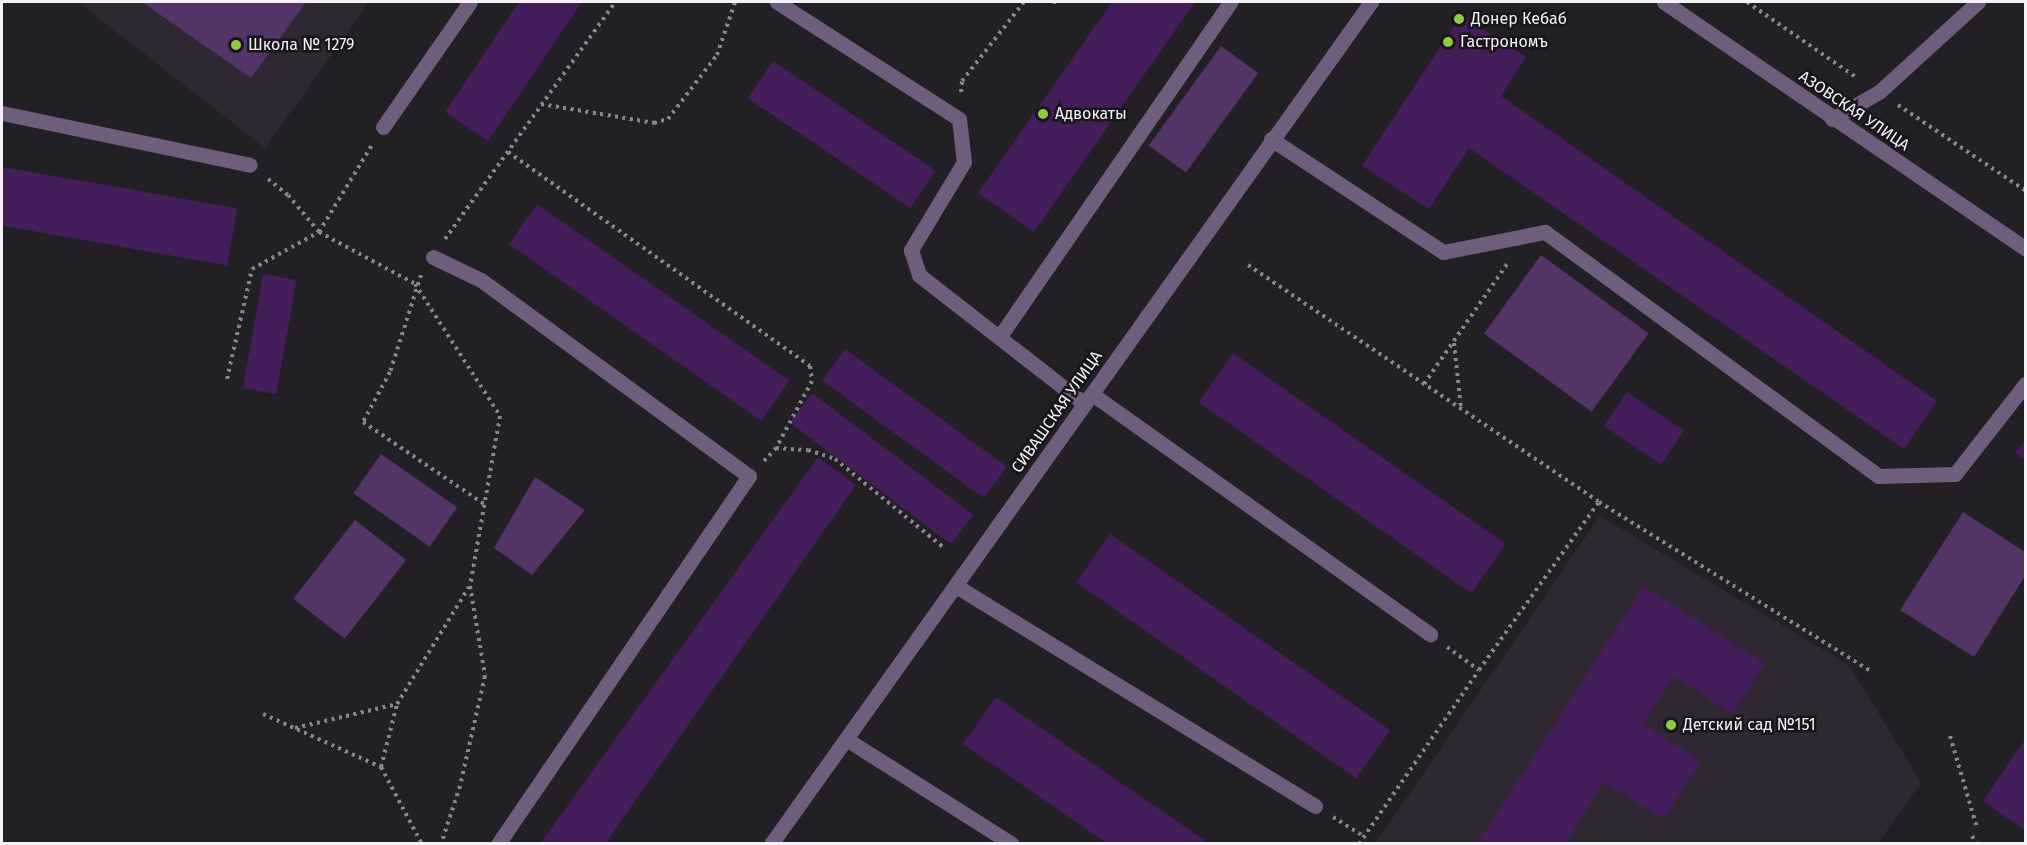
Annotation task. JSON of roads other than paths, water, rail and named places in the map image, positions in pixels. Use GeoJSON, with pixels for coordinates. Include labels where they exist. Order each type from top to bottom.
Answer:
{"type":"FeatureCollection","features":[{"type":"Feature","properties":{"kind":"street"},"geometry":{"type":"LineString","coordinates":[[383,127],[470,2]]}},
{"type":"Feature","properties":{"kind":"street"},"geometry":{"type":"LineString","coordinates":[[777,2],[959,119],[964,162],[911,250],[919,275],[1089,399],[1430,634]]}},
{"type":"Feature","properties":{"kind":"street"},"geometry":{"type":"LineString","coordinates":[[1000,336],[1230,2]]}},
{"type":"Feature","properties":{"kind":"street","name":"СИВАШСКАЯ УЛИЦА"},"geometry":{"type":"LineString","coordinates":[[771,843],[1089,399],[1271,139],[1371,2]]}},
{"type":"Feature","properties":{"kind":"street","name":"АЗОВСКАЯ УЛИЦА"},"geometry":{"type":"LineString","coordinates":[[1664,2],[2025,249]]}},
{"type":"Feature","properties":{"kind":"street"},"geometry":{"type":"LineString","coordinates":[[1832,119],[1878,92],[1978,2]]}},
{"type":"Feature","properties":{"kind":"street"},"geometry":{"type":"LineString","coordinates":[[2,113],[250,165]]}},
{"type":"Feature","properties":{"kind":"street"},"geometry":{"type":"LineString","coordinates":[[1271,139],[1443,252],[1545,232],[1878,476],[1955,474],[2025,382]]}},
{"type":"Feature","properties":{"kind":"street"},"geometry":{"type":"LineString","coordinates":[[433,257],[481,280],[749,476],[498,843]]}},
{"type":"Feature","properties":{"kind":"street"},"geometry":{"type":"LineString","coordinates":[[956,586],[1315,806]]}},
{"type":"Feature","properties":{"kind":"street"},"geometry":{"type":"LineString","coordinates":[[846,739],[1012,843]]}},
{"type":"Feature","properties":{"kind":"place","name":"Донер Кебаб"},"geometry":{"type":"Point","coordinates":[1459,19]}},
{"type":"Feature","properties":{"kind":"place","name":"Гастрономъ"},"geometry":{"type":"Point","coordinates":[1448,42]}},
{"type":"Feature","properties":{"kind":"place","name":"Школа № 1279"},"geometry":{"type":"Point","coordinates":[236,45]}},
{"type":"Feature","properties":{"kind":"place","name":"Адвокаты"},"geometry":{"type":"Point","coordinates":[1043,114]}},
{"type":"Feature","properties":{"kind":"place","name":"Детский сад №151"},"geometry":{"type":"Point","coordinates":[1671,725]}}]}
